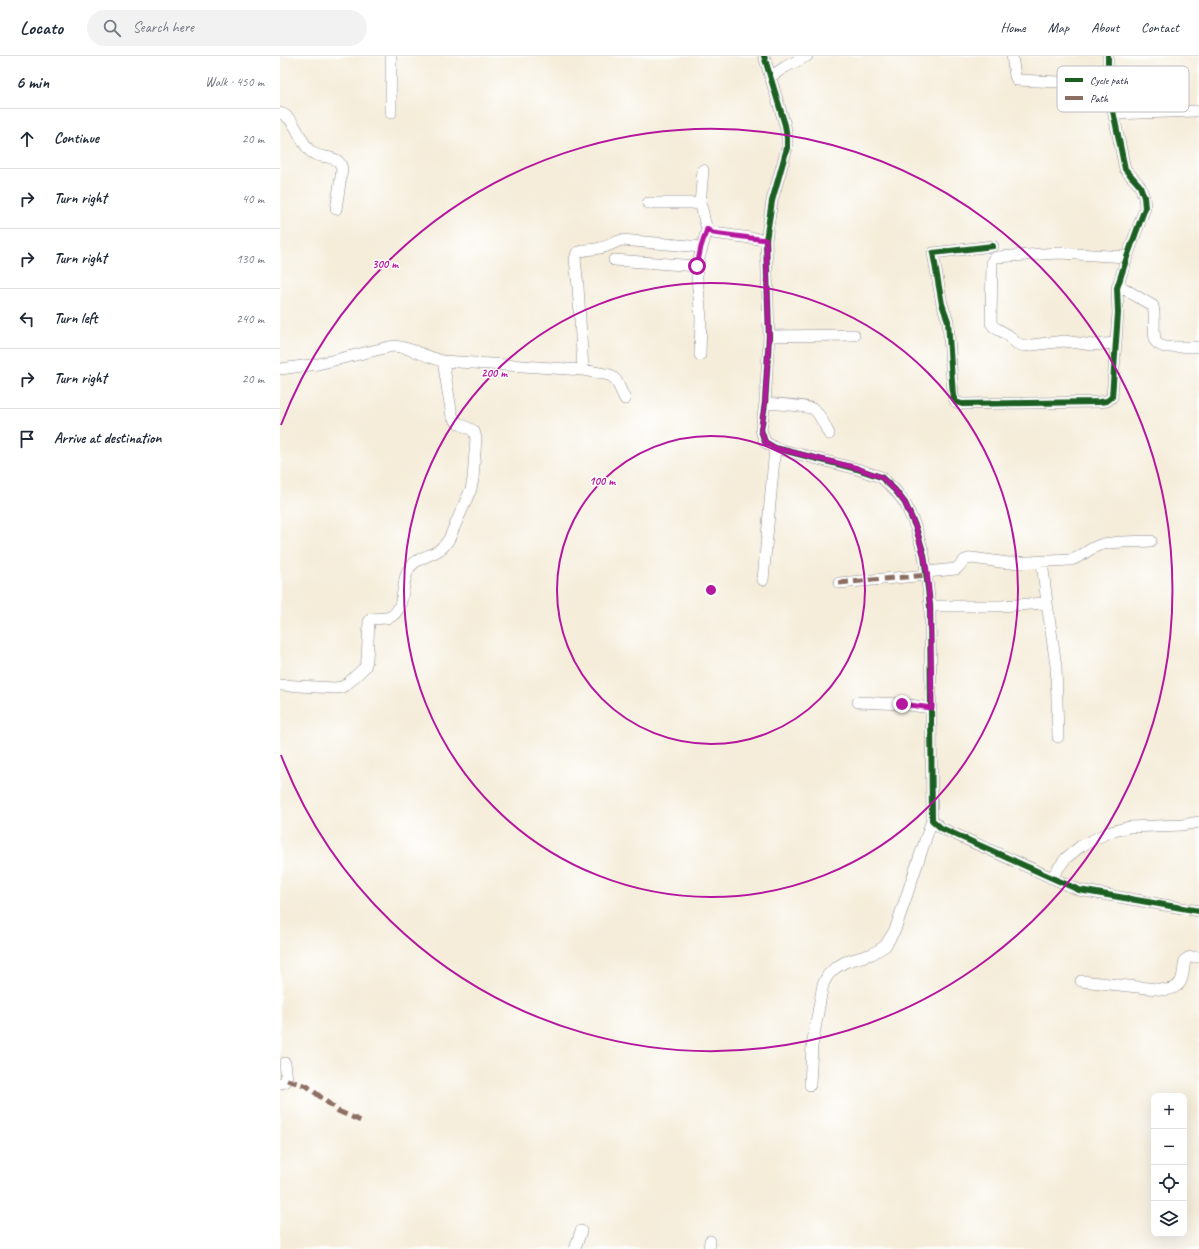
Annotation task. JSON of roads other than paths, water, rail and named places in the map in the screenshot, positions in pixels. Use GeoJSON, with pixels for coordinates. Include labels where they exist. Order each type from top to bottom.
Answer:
{"type":"FeatureCollection","features":[{"type":"Feature","properties":{"kind":"street"},"geometry":{"type":"LineString","coordinates":[[391,56],[392,113]]}},
{"type":"Feature","properties":{"kind":"street"},"geometry":{"type":"LineString","coordinates":[[764,56],[785,125],[787,148],[772,201],[766,240],[769,336],[765,403],[761,430],[765,442],[775,448],[857,468],[881,477],[895,490],[905,503],[916,528],[928,573],[930,606],[932,820],[895,930],[885,946],[872,954],[845,962],[835,968],[828,975],[823,984],[812,1046],[810,1084]]}},
{"type":"Feature","properties":{"kind":"street"},"geometry":{"type":"LineString","coordinates":[[770,77],[785,67],[807,56]]}},
{"type":"Feature","properties":{"kind":"street"},"geometry":{"type":"LineString","coordinates":[[1012,56],[1017,80],[1057,82]]}},
{"type":"Feature","properties":{"kind":"street"},"geometry":{"type":"LineString","coordinates":[[1189,111],[1195,111]]}},
{"type":"Feature","properties":{"kind":"street"},"geometry":{"type":"LineString","coordinates":[[992,246],[933,253],[942,304],[948,321],[953,396],[956,402],[970,404],[1107,401],[1112,398],[1118,313],[1118,285],[1145,208],[1145,202],[1140,186],[1125,169],[1114,114],[1168,112]]}},
{"type":"Feature","properties":{"kind":"street"},"geometry":{"type":"LineString","coordinates":[[280,113],[289,118],[312,153],[337,160],[341,164],[342,170],[336,209]]}},
{"type":"Feature","properties":{"kind":"street"},"geometry":{"type":"LineString","coordinates":[[703,170],[700,204],[703,210],[704,221],[707,229],[713,233],[766,240]]}},
{"type":"Feature","properties":{"kind":"street"},"geometry":{"type":"LineString","coordinates":[[648,203],[700,204]]}},
{"type":"Feature","properties":{"kind":"street"},"geometry":{"type":"LineString","coordinates":[[700,355],[701,318],[697,266],[707,229]]}},
{"type":"Feature","properties":{"kind":"street"},"geometry":{"type":"LineString","coordinates":[[583,370],[575,259],[577,253],[584,250],[602,248],[615,241],[622,240],[701,247]]}},
{"type":"Feature","properties":{"kind":"street"},"geometry":{"type":"LineString","coordinates":[[1116,343],[1092,345],[1064,341],[1024,346],[1016,343],[1008,335],[994,327],[991,323],[992,260],[997,257],[1059,253],[1127,257]]}},
{"type":"Feature","properties":{"kind":"street"},"geometry":{"type":"LineString","coordinates":[[614,260],[697,266]]}},
{"type":"Feature","properties":{"kind":"street"},"geometry":{"type":"LineString","coordinates":[[1118,285],[1153,306],[1155,312],[1155,337],[1156,342],[1160,346],[1199,347]]}},
{"type":"Feature","properties":{"kind":"street"},"geometry":{"type":"LineString","coordinates":[[769,336],[854,335]]}},
{"type":"Feature","properties":{"kind":"street"},"geometry":{"type":"LineString","coordinates":[[280,369],[318,364],[393,346],[402,346],[431,358],[444,361],[583,370],[610,375],[616,380],[625,399]]}},
{"type":"Feature","properties":{"kind":"street"},"geometry":{"type":"LineString","coordinates":[[280,684],[335,688],[348,684],[365,667],[367,660],[369,622],[372,619],[388,618],[394,614],[401,601],[406,575],[410,566],[446,546],[471,488],[476,438],[474,431],[458,423],[452,416],[444,361]]}},
{"type":"Feature","properties":{"kind":"street"},"geometry":{"type":"LineString","coordinates":[[765,403],[814,409],[819,415],[829,434]]}},
{"type":"Feature","properties":{"kind":"street"},"geometry":{"type":"LineString","coordinates":[[763,580],[775,448]]}},
{"type":"Feature","properties":{"kind":"street"},"geometry":{"type":"LineString","coordinates":[[839,583],[956,569],[968,559],[1008,563],[1042,562],[1077,558],[1094,547],[1102,544],[1151,541]]}},
{"type":"Feature","properties":{"kind":"street"},"geometry":{"type":"LineString","coordinates":[[1042,562],[1056,666],[1058,737]]}},
{"type":"Feature","properties":{"kind":"street"},"geometry":{"type":"LineString","coordinates":[[930,606],[1000,606],[1047,603]]}},
{"type":"Feature","properties":{"kind":"street"},"geometry":{"type":"LineString","coordinates":[[858,702],[932,708]]}},
{"type":"Feature","properties":{"kind":"street"},"geometry":{"type":"LineString","coordinates":[[932,820],[941,828],[1079,890],[1199,911]]}},
{"type":"Feature","properties":{"kind":"street"},"geometry":{"type":"LineString","coordinates":[[1051,878],[1066,858],[1081,846],[1107,833],[1129,827],[1199,822]]}},
{"type":"Feature","properties":{"kind":"street"},"geometry":{"type":"LineString","coordinates":[[1081,981],[1166,990],[1173,989],[1180,983],[1185,960],[1192,956],[1199,957]]}},
{"type":"Feature","properties":{"kind":"street"},"geometry":{"type":"LineString","coordinates":[[280,1083],[287,1080],[285,1063]]}},
{"type":"Feature","properties":{"kind":"street"},"geometry":{"type":"LineString","coordinates":[[575,1249],[581,1231]]}}]}
